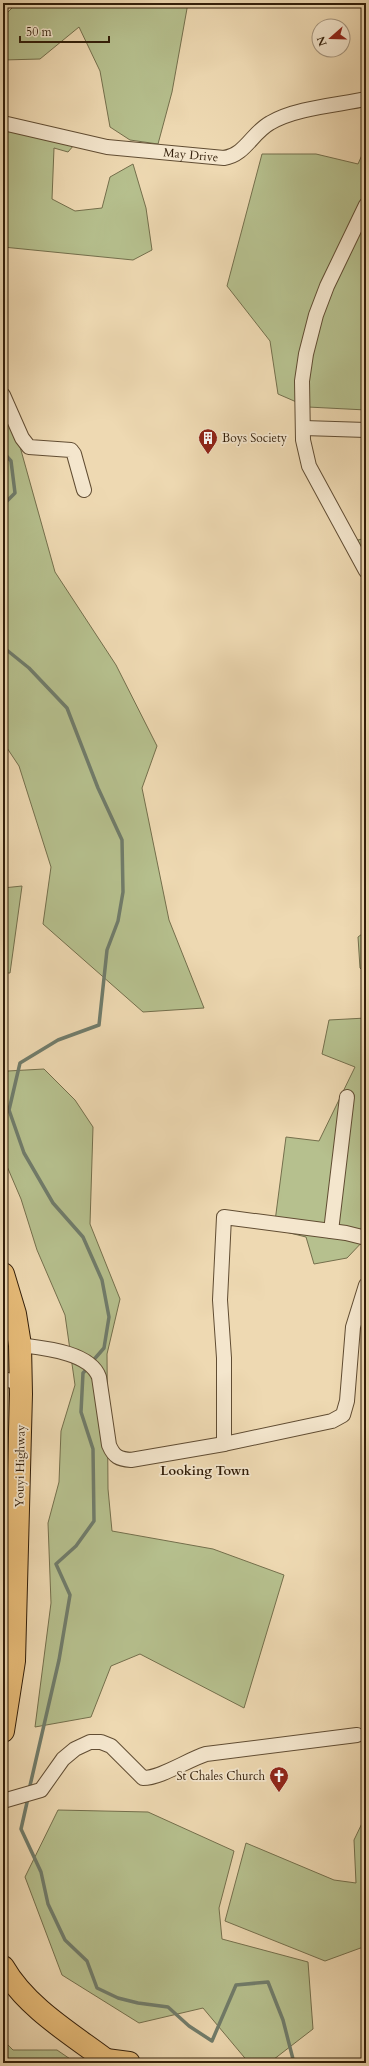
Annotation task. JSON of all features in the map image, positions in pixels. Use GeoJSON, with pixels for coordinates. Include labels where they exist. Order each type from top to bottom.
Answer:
{"type":"FeatureCollection","features":[{"type":"Feature","properties":{"kind":"main road","name":"Youyi Highway"},"geometry":{"type":"LineString","coordinates":[[3,1274],[15,1314],[20,1345],[12,1381],[19,1499],[14,1661],[3,1731]]}},
{"type":"Feature","properties":{"kind":"main road"},"geometry":{"type":"LineString","coordinates":[[3,1967],[18,1988],[34,2004],[119,2062]]}},
{"type":"Feature","properties":{"kind":"street","name":"May Drive"},"geometry":{"type":"LineString","coordinates":[[3,123],[107,147],[224,158],[234,156],[242,150],[269,123],[304,111],[366,100]]}},
{"type":"Feature","properties":{"kind":"street"},"geometry":{"type":"LineString","coordinates":[[366,204],[327,286],[310,335],[302,381],[305,454],[309,466],[366,571]]}},
{"type":"Feature","properties":{"kind":"street"},"geometry":{"type":"LineString","coordinates":[[3,394],[22,438],[29,447],[71,450],[74,454],[84,490]]}},
{"type":"Feature","properties":{"kind":"street"},"geometry":{"type":"LineString","coordinates":[[304,428],[366,430]]}},
{"type":"Feature","properties":{"kind":"street"},"geometry":{"type":"LineString","coordinates":[[331,1231],[347,1097]]}},
{"type":"Feature","properties":{"kind":"street"},"geometry":{"type":"LineString","coordinates":[[224,1444],[224,1358],[220,1300],[224,1217],[331,1231],[366,1238]]}},
{"type":"Feature","properties":{"kind":"street"},"geometry":{"type":"LineString","coordinates":[[20,1345],[67,1353],[94,1367],[99,1377],[109,1445],[112,1453],[117,1458],[135,1459],[224,1444],[332,1421],[343,1415],[348,1401],[353,1327],[366,1285]]}},
{"type":"Feature","properties":{"kind":"street"},"geometry":{"type":"LineString","coordinates":[[6,1800],[41,1790],[63,1758],[75,1749],[90,1742],[101,1742],[111,1746],[143,1778],[151,1778],[190,1759],[206,1754],[357,1735]]}},
{"type":"Feature","properties":{"kind":"green space"},"geometry":{"type":"Polygon","coordinates":[[[17,3],[188,3],[172,92],[158,144],[130,140],[110,127],[100,71],[79,27],[40,59],[3,60],[3,17],[17,3]]]}},
{"type":"Feature","properties":{"kind":"green space"},"geometry":{"type":"Polygon","coordinates":[[[3,128],[74,145],[68,152],[54,148],[52,199],[75,211],[102,208],[110,177],[133,164],[146,208],[152,250],[133,260],[3,247],[3,128]]]}},
{"type":"Feature","properties":{"kind":"green space"},"geometry":{"type":"Polygon","coordinates":[[[366,146],[366,410],[308,407],[278,394],[270,341],[227,286],[262,154],[316,154],[358,164],[366,146]]]}},
{"type":"Feature","properties":{"kind":"green space"},"geometry":{"type":"Polygon","coordinates":[[[3,369],[12,418],[55,572],[116,665],[157,746],[142,788],[169,920],[204,1008],[143,1012],[43,924],[51,867],[19,766],[3,742],[3,369]]]}},
{"type":"Feature","properties":{"kind":"green space"},"geometry":{"type":"Polygon","coordinates":[[[366,538],[366,566],[358,540],[366,538]]]}},
{"type":"Feature","properties":{"kind":"green space"},"geometry":{"type":"Polygon","coordinates":[[[22,886],[10,973],[3,973],[3,888],[22,886]]]}},
{"type":"Feature","properties":{"kind":"green space"},"geometry":{"type":"Polygon","coordinates":[[[366,931],[366,974],[360,968],[358,937],[366,931]]]}},
{"type":"Feature","properties":{"kind":"green space"},"geometry":{"type":"Polygon","coordinates":[[[366,1018],[366,1238],[347,1258],[314,1264],[306,1237],[274,1229],[286,1137],[319,1141],[355,1067],[322,1054],[329,1020],[366,1018]]]}},
{"type":"Feature","properties":{"kind":"green space"},"geometry":{"type":"Polygon","coordinates":[[[44,1069],[75,1100],[93,1127],[90,1224],[120,1299],[107,1354],[108,1489],[112,1531],[213,1549],[284,1575],[244,1708],[140,1654],[111,1666],[91,1717],[35,1727],[51,1603],[48,1523],[59,1482],[61,1431],[75,1385],[65,1315],[37,1250],[21,1199],[3,1157],[3,1081],[8,1071],[44,1069]]]}},
{"type":"Feature","properties":{"kind":"green space"},"geometry":{"type":"Polygon","coordinates":[[[58,1810],[148,1812],[234,1851],[219,1908],[222,1939],[308,1962],[313,2029],[269,2063],[249,2063],[203,2008],[139,2023],[62,1975],[25,1877],[58,1810]]]}},
{"type":"Feature","properties":{"kind":"green space"},"geometry":{"type":"Polygon","coordinates":[[[366,1815],[366,1946],[325,1961],[225,1921],[246,1843],[334,1880],[356,1883],[354,1840],[366,1815]]]}},
{"type":"Feature","properties":{"kind":"green space"},"geometry":{"type":"Polygon","coordinates":[[[3,2040],[13,2050],[57,2050],[76,2063],[3,2063],[3,2040]]]}},
{"type":"Feature","properties":{"kind":"waterway"},"geometry":{"type":"LineString","coordinates":[[3,452],[11,461],[15,493],[3,505]]}},
{"type":"Feature","properties":{"kind":"waterway"},"geometry":{"type":"LineString","coordinates":[[3,647],[29,668],[67,708],[98,788],[122,840],[123,892],[118,921],[107,950],[99,1025],[58,1040],[20,1063],[9,1110],[24,1153],[53,1203],[83,1237],[102,1280],[109,1317],[104,1348],[91,1363]]}},
{"type":"Feature","properties":{"kind":"waterway"},"geometry":{"type":"LineString","coordinates":[[29,1790],[59,1660],[70,1595],[56,1564],[76,1546],[94,1521],[93,1449],[81,1412],[83,1373],[88,1368]]}},
{"type":"Feature","properties":{"kind":"waterway"},"geometry":{"type":"LineString","coordinates":[[28,1798],[21,1829],[41,1872],[48,1904],[65,1940],[87,1961],[97,1988],[118,1998],[138,2003],[168,2007],[189,2026],[212,2041],[236,1985],[268,1982],[283,2020],[294,2063]]}},
{"type":"Feature","properties":{"kind":"place","name":"Boys Society"},"geometry":{"type":"Point","coordinates":[208,455]}},
{"type":"Feature","properties":{"kind":"place","name":"St Chales Church"},"geometry":{"type":"Point","coordinates":[279,1793]}},
{"type":"Feature","properties":{"kind":"district","name":"Looking Town"},"geometry":{"type":"Point","coordinates":[205,1470]}}]}
